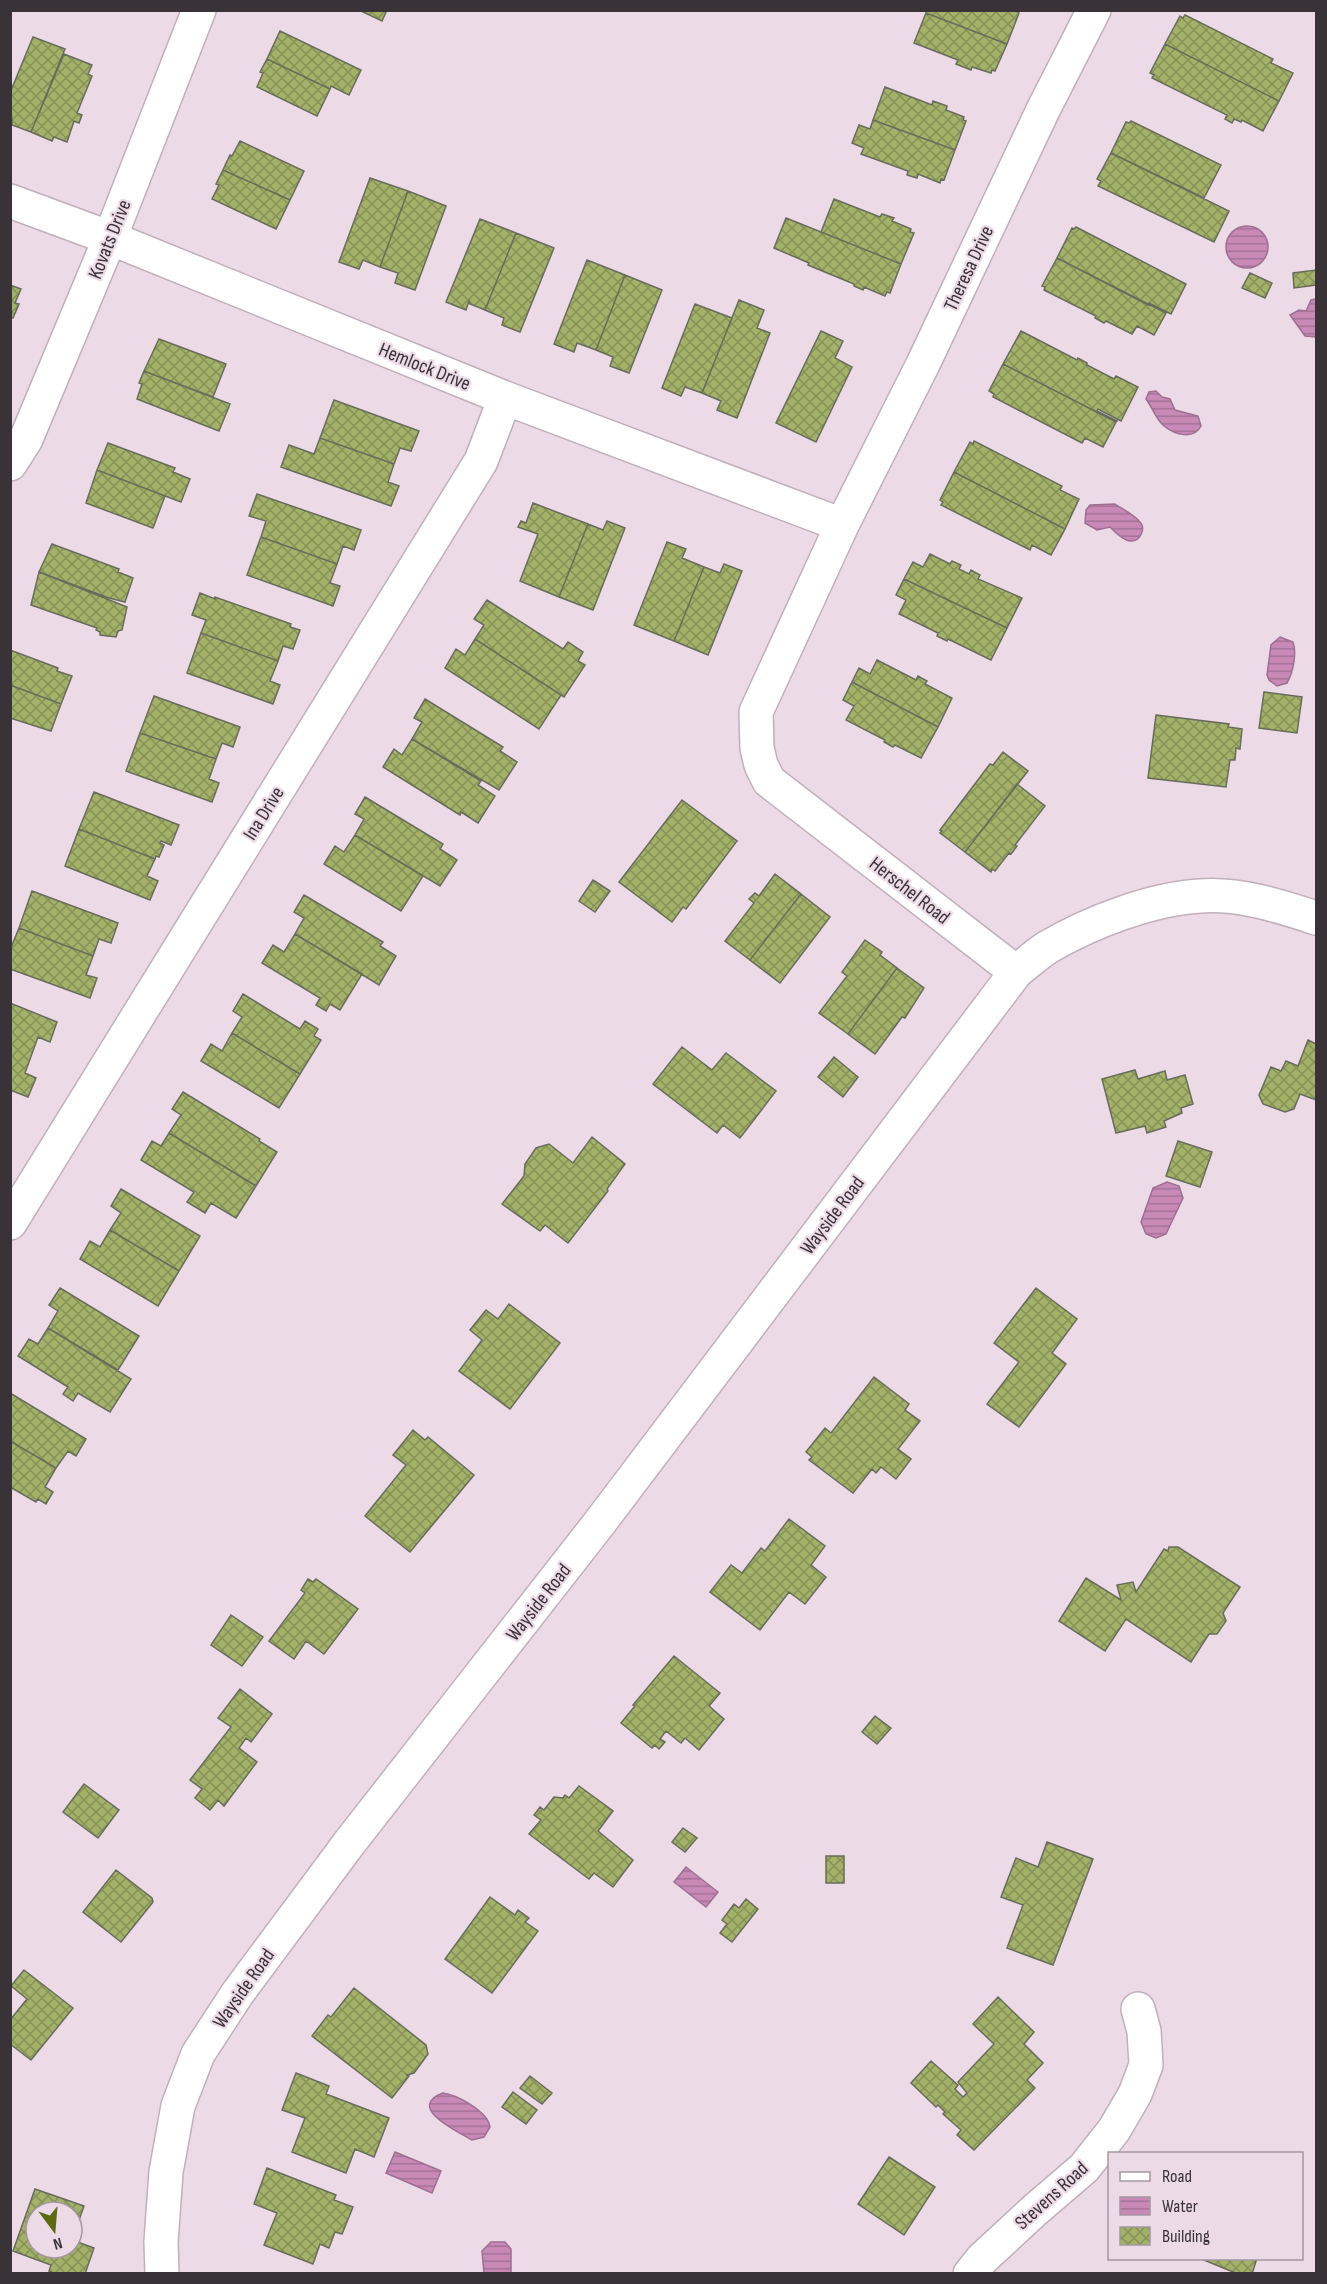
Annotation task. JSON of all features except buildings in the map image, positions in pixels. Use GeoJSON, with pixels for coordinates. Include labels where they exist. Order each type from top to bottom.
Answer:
{"type":"FeatureCollection","features":[{"type":"Feature","properties":{"kind":"street","name":"Kovats Drive"},"geometry":{"type":"LineString","coordinates":[[10,464],[26,439],[111,238],[199,10]]}},
{"type":"Feature","properties":{"kind":"street","name":"Theresa Drive"},"geometry":{"type":"LineString","coordinates":[[842,525],[923,364],[1043,110],[1094,10]]}},
{"type":"Feature","properties":{"kind":"street","name":"Hemlock Drive"},"geometry":{"type":"LineString","coordinates":[[10,201],[111,238],[505,398],[842,525]]}},
{"type":"Feature","properties":{"kind":"street","name":"Ina Drive"},"geometry":{"type":"LineString","coordinates":[[10,1223],[481,461],[505,398]]}},
{"type":"Feature","properties":{"kind":"street","name":"Herschel Road"},"geometry":{"type":"LineString","coordinates":[[842,525],[756,712],[760,765],[769,781],[1016,972]]}},
{"type":"Feature","properties":{"kind":"street"},"geometry":{"type":"LineString","coordinates":[[1016,972],[1048,947],[1101,922],[1150,904],[1201,896],[1251,899],[1317,918]]}},
{"type":"Feature","properties":{"kind":"street","name":"Wayside Road"},"geometry":{"type":"LineString","coordinates":[[162,2274],[161,2242],[166,2172],[178,2106],[198,2054],[231,2004],[350,1842],[601,1521],[1016,972]]}},
{"type":"Feature","properties":{"kind":"street","name":"Stevens Road"},"geometry":{"type":"LineString","coordinates":[[970,2274],[982,2259],[1027,2217],[1084,2168],[1114,2130],[1135,2094],[1146,2065],[1144,2031],[1138,2009]]}},
{"type":"Feature","properties":{"kind":"water"},"geometry":{"type":"Polygon","coordinates":[[[1247,226],[1262,232],[1268,247],[1262,262],[1247,268],[1232,262],[1226,247],[1232,232],[1247,226]]]}},
{"type":"Feature","properties":{"kind":"water"},"geometry":{"type":"Polygon","coordinates":[[[1316,299],[1316,337],[1305,336],[1290,315],[1299,310],[1306,311],[1311,300],[1316,299]]]}},
{"type":"Feature","properties":{"kind":"water"},"geometry":{"type":"Polygon","coordinates":[[[1156,391],[1162,397],[1170,399],[1175,410],[1198,416],[1201,426],[1198,430],[1184,435],[1173,432],[1161,424],[1146,399],[1149,392],[1156,391]]]}},
{"type":"Feature","properties":{"kind":"water"},"geometry":{"type":"Polygon","coordinates":[[[1115,504],[1134,516],[1141,524],[1141,534],[1134,541],[1119,536],[1110,527],[1097,530],[1085,523],[1086,510],[1090,505],[1115,504]]]}},
{"type":"Feature","properties":{"kind":"water"},"geometry":{"type":"Polygon","coordinates":[[[1280,637],[1293,642],[1294,657],[1293,669],[1287,683],[1277,686],[1269,680],[1267,675],[1271,645],[1280,637]]]}},
{"type":"Feature","properties":{"kind":"water"},"geometry":{"type":"Polygon","coordinates":[[[1167,1182],[1179,1186],[1183,1198],[1166,1234],[1156,1238],[1146,1234],[1141,1222],[1153,1188],[1167,1182]]]}},
{"type":"Feature","properties":{"kind":"water"},"geometry":{"type":"Polygon","coordinates":[[[686,1867],[718,1892],[706,1907],[674,1882],[686,1867]]]}},
{"type":"Feature","properties":{"kind":"water"},"geometry":{"type":"Polygon","coordinates":[[[443,2093],[464,2101],[484,2116],[490,2127],[484,2137],[472,2140],[438,2119],[430,2105],[433,2099],[443,2093]]]}},
{"type":"Feature","properties":{"kind":"water"},"geometry":{"type":"Polygon","coordinates":[[[395,2152],[441,2171],[432,2193],[386,2173],[395,2152]]]}},
{"type":"Feature","properties":{"kind":"water"},"geometry":{"type":"Polygon","coordinates":[[[491,2242],[505,2242],[511,2249],[511,2273],[484,2273],[482,2251],[491,2242]]]}}]}
